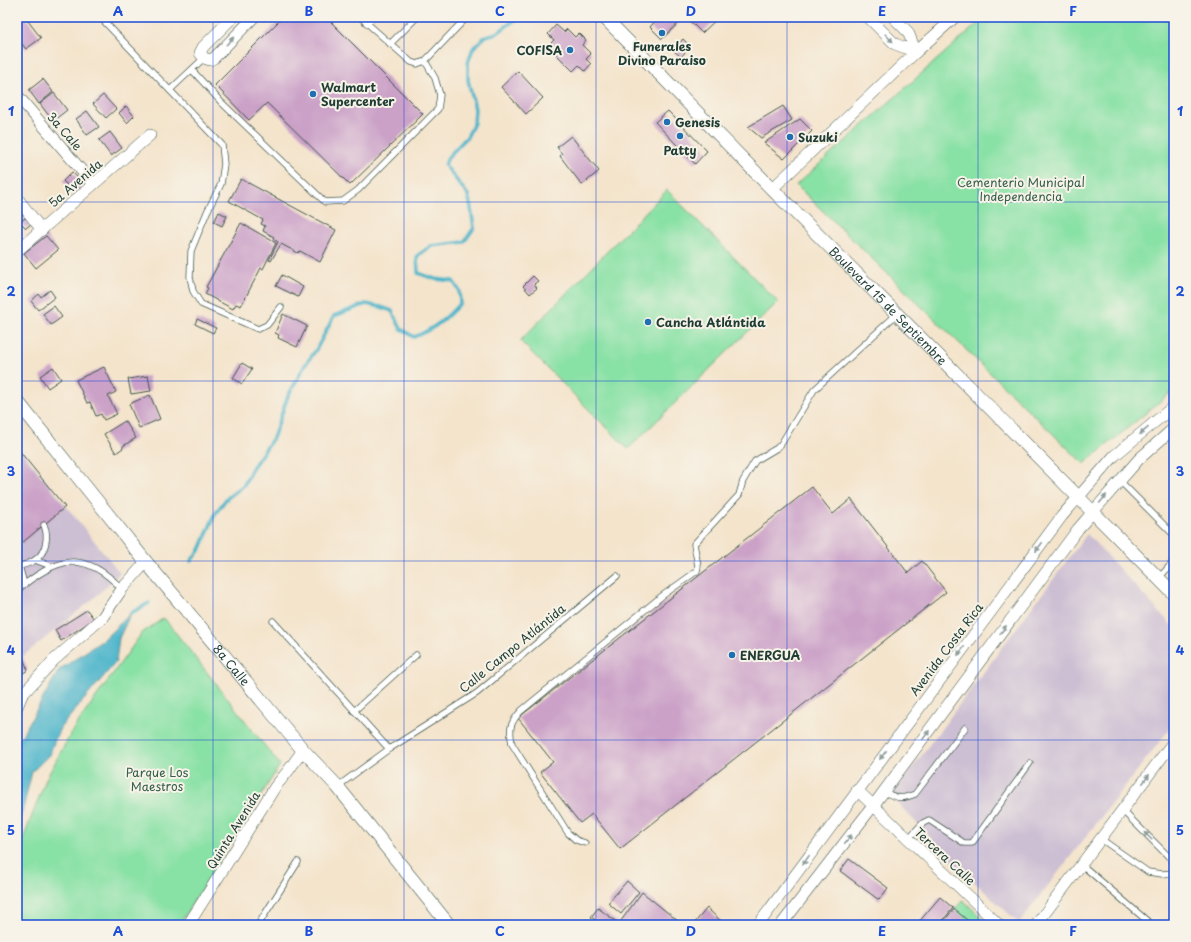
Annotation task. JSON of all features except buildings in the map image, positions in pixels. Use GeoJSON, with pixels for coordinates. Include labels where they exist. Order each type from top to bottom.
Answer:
{"type":"FeatureCollection","features":[{"type":"Feature","properties":{"kind":"street"},"geometry":{"type":"LineString","coordinates":[[233,17],[203,47],[200,53],[204,58],[210,60],[214,58],[254,17]]}},
{"type":"Feature","properties":{"kind":"street","name":"Boulevard 15 de Septiembre"},"geometry":{"type":"LineString","coordinates":[[604,17],[772,189],[898,314],[1174,594]]}},
{"type":"Feature","properties":{"kind":"street"},"geometry":{"type":"LineString","coordinates":[[868,17],[895,44],[916,52]]}},
{"type":"Feature","properties":{"kind":"street"},"geometry":{"type":"LineString","coordinates":[[893,17],[908,32],[916,52]]}},
{"type":"Feature","properties":{"kind":"street"},"geometry":{"type":"LineString","coordinates":[[772,189],[916,52],[955,17]]}},
{"type":"Feature","properties":{"kind":"street","name":"3a Cale"},"geometry":{"type":"LineString","coordinates":[[17,95],[93,184]]}},
{"type":"Feature","properties":{"kind":"street","name":"5a Avenida"},"geometry":{"type":"LineString","coordinates":[[17,251],[150,135]]}},
{"type":"Feature","properties":{"kind":"street"},"geometry":{"type":"LineString","coordinates":[[17,198],[42,230]]}},
{"type":"Feature","properties":{"kind":"street","name":"8a Calle"},"geometry":{"type":"LineString","coordinates":[[17,402],[146,562],[303,750],[337,786],[449,925]]}},
{"type":"Feature","properties":{"kind":"street","name":"Avenida Costa Rica"},"geometry":{"type":"LineString","coordinates":[[758,925],[1062,516],[1114,456],[1174,406]]}},
{"type":"Feature","properties":{"kind":"street"},"geometry":{"type":"LineString","coordinates":[[781,925],[884,792],[1078,529],[1119,480],[1139,459],[1174,428]]}},
{"type":"Feature","properties":{"kind":"street"},"geometry":{"type":"LineString","coordinates":[[17,707],[22,696],[54,660],[102,618],[122,589],[146,562]]}},
{"type":"Feature","properties":{"kind":"street"},"geometry":{"type":"LineString","coordinates":[[1036,925],[1174,741]]}},
{"type":"Feature","properties":{"kind":"street","name":"Quinta Avenida"},"geometry":{"type":"LineString","coordinates":[[188,925],[275,787],[303,750]]}},
{"type":"Feature","properties":{"kind":"street","name":"Tercera Calle"},"geometry":{"type":"LineString","coordinates":[[857,790],[999,925]]}},
{"type":"Feature","properties":{"kind":"lane"},"geometry":{"type":"LineString","coordinates":[[100,17],[222,145],[224,164],[221,184],[207,212],[191,251],[190,277],[193,291],[201,304],[258,328],[267,325],[281,307]]}},
{"type":"Feature","properties":{"kind":"lane"},"geometry":{"type":"LineString","coordinates":[[360,17],[411,62],[417,64],[425,61],[467,17]]}},
{"type":"Feature","properties":{"kind":"lane"},"geometry":{"type":"LineString","coordinates":[[367,23],[374,17]]}},
{"type":"Feature","properties":{"kind":"lane"},"geometry":{"type":"LineString","coordinates":[[390,44],[418,17]]}},
{"type":"Feature","properties":{"kind":"lane"},"geometry":{"type":"LineString","coordinates":[[170,90],[204,58]]}},
{"type":"Feature","properties":{"kind":"lane"},"geometry":{"type":"LineString","coordinates":[[192,70],[221,102],[326,202],[343,201],[358,190],[438,109],[440,94],[435,78],[425,61]]}},
{"type":"Feature","properties":{"kind":"lane"},"geometry":{"type":"LineString","coordinates":[[585,843],[576,840],[568,833],[512,744],[510,731],[513,719],[662,596],[697,571],[698,566],[694,544],[739,495],[743,481],[755,461],[777,448],[814,390],[898,314]]}},
{"type":"Feature","properties":{"kind":"lane"},"geometry":{"type":"LineString","coordinates":[[1119,480],[1174,535]]}},
{"type":"Feature","properties":{"kind":"lane"},"geometry":{"type":"LineString","coordinates":[[24,584],[18,566],[35,560],[44,549],[46,531],[44,525]]}},
{"type":"Feature","properties":{"kind":"lane"},"geometry":{"type":"LineString","coordinates":[[35,560],[50,566]]}},
{"type":"Feature","properties":{"kind":"lane"},"geometry":{"type":"LineString","coordinates":[[17,590],[50,566],[74,561],[90,564],[116,582],[122,589]]}},
{"type":"Feature","properties":{"kind":"lane"},"geometry":{"type":"LineString","coordinates":[[1159,579],[1174,561]]}},
{"type":"Feature","properties":{"kind":"lane","name":"Calle Campo Atlántida"},"geometry":{"type":"LineString","coordinates":[[337,786],[389,749],[477,693],[617,576]]}},
{"type":"Feature","properties":{"kind":"lane"},"geometry":{"type":"LineString","coordinates":[[272,621],[389,749]]}},
{"type":"Feature","properties":{"kind":"lane"},"geometry":{"type":"LineString","coordinates":[[354,711],[416,655]]}},
{"type":"Feature","properties":{"kind":"lane"},"geometry":{"type":"LineString","coordinates":[[884,792],[899,798],[906,798],[915,794],[965,728]]}},
{"type":"Feature","properties":{"kind":"lane"},"geometry":{"type":"LineString","coordinates":[[908,839],[923,823],[929,820],[964,843],[972,843],[1030,763]]}},
{"type":"Feature","properties":{"kind":"lane"},"geometry":{"type":"LineString","coordinates":[[1122,810],[1174,862]]}},
{"type":"Feature","properties":{"kind":"lane"},"geometry":{"type":"LineString","coordinates":[[1101,839],[1148,872],[1162,874],[1174,873]]}},
{"type":"Feature","properties":{"kind":"lane"},"geometry":{"type":"LineString","coordinates":[[258,925],[298,862]]}},
{"type":"Feature","properties":{"kind":"lane"},"geometry":{"type":"LineString","coordinates":[[1082,865],[1152,925]]}},
{"type":"Feature","properties":{"kind":"shaded area"},"geometry":{"type":"Polygon","coordinates":[[[17,445],[120,573],[93,599],[17,661],[17,445]]]}},
{"type":"Feature","properties":{"kind":"shaded area"},"geometry":{"type":"Polygon","coordinates":[[[1087,534],[1174,628],[1174,723],[1019,923],[958,867],[891,796],[1087,534]]]}},
{"type":"Feature","properties":{"kind":"green space","name":"Cementerio Municipal Independencia"},"geometry":{"type":"Polygon","coordinates":[[[985,17],[1164,17],[1174,27],[1174,390],[1084,464],[796,185],[985,17]]]}},
{"type":"Feature","properties":{"kind":"green space","name":"Cancha Atlántida"},"geometry":{"type":"Polygon","coordinates":[[[667,190],[778,302],[628,449],[520,341],[667,190]]]}},
{"type":"Feature","properties":{"kind":"green space","name":"Parque Los Maestros"},"geometry":{"type":"Polygon","coordinates":[[[164,618],[280,765],[179,925],[17,925],[17,855],[46,779],[74,728],[142,633],[164,618]]]}},
{"type":"Feature","properties":{"kind":"green space"},"geometry":{"type":"Polygon","coordinates":[[[963,900],[989,925],[941,925],[963,900]]]}},
{"type":"Feature","properties":{"kind":"water"},"geometry":{"type":"Polygon","coordinates":[[[131,613],[119,638],[116,662],[60,728],[49,755],[32,772],[17,828],[17,744],[59,670],[103,640],[131,613]]]}},
{"type":"Feature","properties":{"kind":"waterway"},"geometry":{"type":"LineString","coordinates":[[191,561],[201,548],[215,514],[226,499],[244,485],[252,468],[273,438],[288,396],[305,365],[316,350],[334,316],[366,304],[381,307],[392,311],[401,329],[414,337],[428,331],[439,323],[460,303],[459,290],[453,281],[435,279],[418,273],[417,256],[431,246],[464,242],[474,228],[468,195],[445,165],[448,157],[467,137],[474,123],[475,109],[468,80],[468,63],[473,48],[486,36],[497,33],[519,17]]}},
{"type":"Feature","properties":{"kind":"waterway"},"geometry":{"type":"LineString","coordinates":[[131,613],[149,603]]}},
{"type":"Feature","properties":{"kind":"place","name":"Funerales Divino Paraiso"},"geometry":{"type":"Point","coordinates":[662,33]}},
{"type":"Feature","properties":{"kind":"place","name":"COFISA"},"geometry":{"type":"Point","coordinates":[570,50]}},
{"type":"Feature","properties":{"kind":"place","name":"Walmart Supercenter"},"geometry":{"type":"Point","coordinates":[313,94]}},
{"type":"Feature","properties":{"kind":"place","name":"Genesis"},"geometry":{"type":"Point","coordinates":[667,122]}},
{"type":"Feature","properties":{"kind":"place","name":"Patty"},"geometry":{"type":"Point","coordinates":[680,136]}},
{"type":"Feature","properties":{"kind":"place","name":"Suzuki"},"geometry":{"type":"Point","coordinates":[790,137]}},
{"type":"Feature","properties":{"kind":"place","name":"Cancha Atlántida"},"geometry":{"type":"Point","coordinates":[648,322]}},
{"type":"Feature","properties":{"kind":"place","name":"ENERGUA"},"geometry":{"type":"Point","coordinates":[732,655]}}]}
